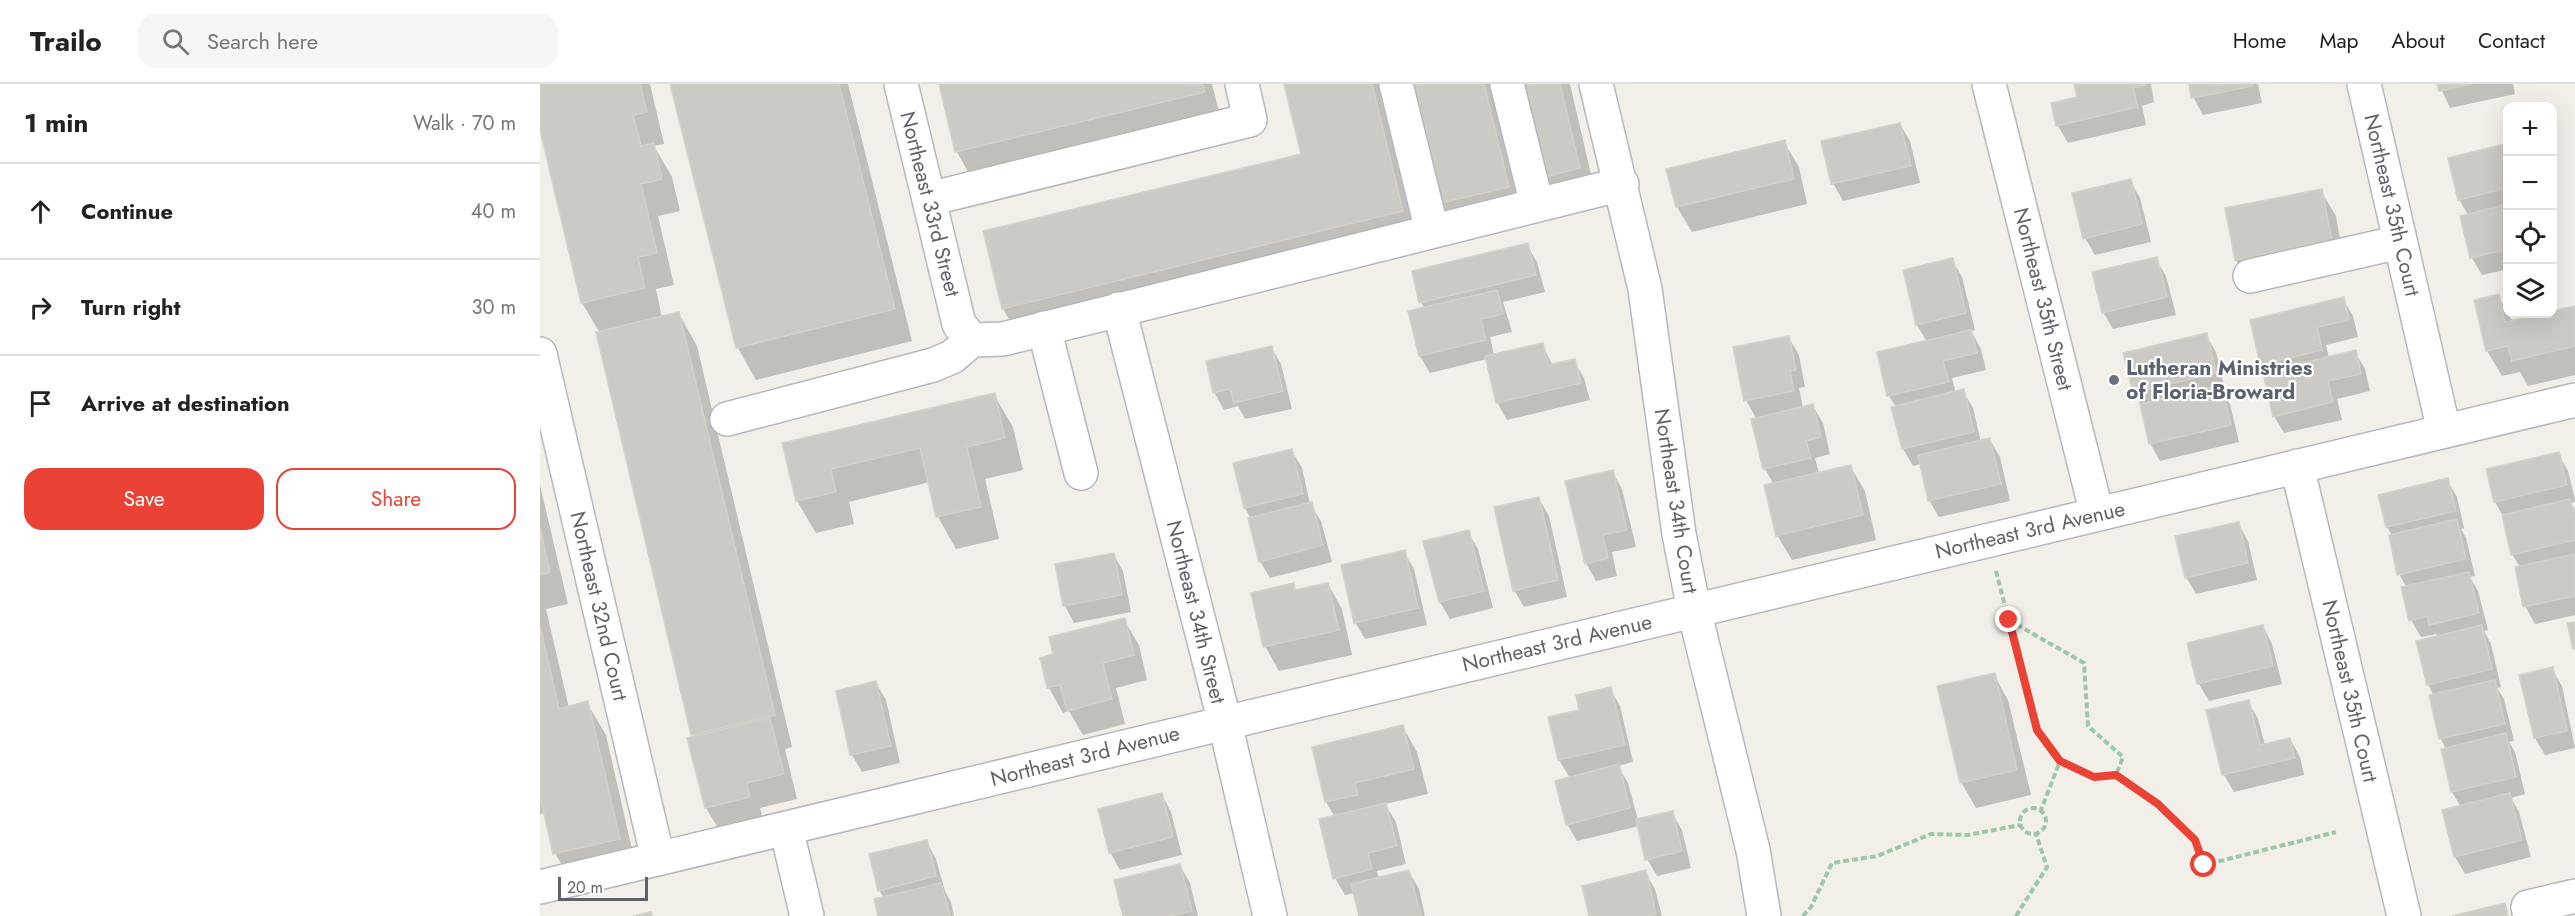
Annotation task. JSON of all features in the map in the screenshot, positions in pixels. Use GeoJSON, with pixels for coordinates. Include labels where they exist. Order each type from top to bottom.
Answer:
{"type":"FeatureCollection","features":[{"type":"Feature","properties":{"kind":"street","name":"Northeast 33rd Street"},"geometry":{"type":"LineString","coordinates":[[901,84],[965,332]]}},
{"type":"Feature","properties":{"kind":"street"},"geometry":{"type":"LineString","coordinates":[[929,199],[1250,120],[1242,84]]}},
{"type":"Feature","properties":{"kind":"street"},"geometry":{"type":"LineString","coordinates":[[1396,84],[1432,231]]}},
{"type":"Feature","properties":{"kind":"street"},"geometry":{"type":"LineString","coordinates":[[1507,84],[1537,205]]}},
{"type":"Feature","properties":{"kind":"street","name":"Northeast 34th Court"},"geometry":{"type":"LineString","coordinates":[[1596,84],[1622,184],[1645,289],[1679,534],[1694,610],[1753,850],[1764,916]]}},
{"type":"Feature","properties":{"kind":"street","name":"Northeast 35th Street"},"geometry":{"type":"LineString","coordinates":[[1989,84],[2097,514]]}},
{"type":"Feature","properties":{"kind":"street","name":"Northeast 35th Court"},"geometry":{"type":"LineString","coordinates":[[2364,84],[2444,431]]}},
{"type":"Feature","properties":{"kind":"street"},"geometry":{"type":"LineString","coordinates":[[728,419],[933,365],[952,357],[965,332],[1003,339],[1622,184]]}},
{"type":"Feature","properties":{"kind":"street"},"geometry":{"type":"LineString","coordinates":[[2250,276],[2400,242]]}},
{"type":"Feature","properties":{"kind":"street","name":"Northeast 34th Street"},"geometry":{"type":"LineString","coordinates":[[1119,309],[1225,723],[1270,916]]}},
{"type":"Feature","properties":{"kind":"street"},"geometry":{"type":"LineString","coordinates":[[1044,328],[1081,473]]}},
{"type":"Feature","properties":{"kind":"street","name":"Northeast 32nd Court"},"geometry":{"type":"LineString","coordinates":[[540,354],[658,858]]}},
{"type":"Feature","properties":{"kind":"street","name":"Northeast 3rd Avenue"},"geometry":{"type":"LineString","coordinates":[[540,887],[2575,400]]}},
{"type":"Feature","properties":{"kind":"street","name":"Northeast 35th Court"},"geometry":{"type":"LineString","coordinates":[[2297,466],[2404,916]]}},
{"type":"Feature","properties":{"kind":"street"},"geometry":{"type":"LineString","coordinates":[[786,828],[807,916]]}},
{"type":"Feature","properties":{"kind":"street"},"geometry":{"type":"LineString","coordinates":[[2530,916],[2528,907],[2575,896]]}},
{"type":"Feature","properties":{"kind":"path"},"geometry":{"type":"LineString","coordinates":[[1995,567],[2037,730],[2060,761],[2094,777],[2116,775],[2158,804],[2195,840],[2204,865],[2336,832]]}},
{"type":"Feature","properties":{"kind":"path"},"geometry":{"type":"LineString","coordinates":[[2009,620],[2084,663],[2088,726],[2123,757],[2116,775]]}},
{"type":"Feature","properties":{"kind":"path"},"geometry":{"type":"LineString","coordinates":[[2041,810],[2060,761]]}},
{"type":"Feature","properties":{"kind":"path"},"geometry":{"type":"LineString","coordinates":[[2035,807],[2045,816],[2046,825],[2036,834],[2028,833],[2020,825],[2021,815],[2026,809],[2035,807]]}},
{"type":"Feature","properties":{"kind":"path"},"geometry":{"type":"LineString","coordinates":[[1803,916],[1811,907],[1832,862],[1877,856],[1931,834],[1968,836],[2020,825]]}},
{"type":"Feature","properties":{"kind":"path"},"geometry":{"type":"LineString","coordinates":[[2016,916],[2047,867],[2036,834]]}},
{"type":"Feature","properties":{"kind":"building"},"geometry":{"type":"Polygon","coordinates":[[[540,84],[640,84],[647,112],[633,115],[641,146],[654,143],[662,179],[641,184],[657,253],[638,257],[645,288],[581,303],[540,130],[540,84]]]}},
{"type":"Feature","properties":{"kind":"building"},"geometry":{"type":"Polygon","coordinates":[[[670,84],[839,84],[895,309],[736,348],[670,84]]]}},
{"type":"Feature","properties":{"kind":"building"},"geometry":{"type":"Polygon","coordinates":[[[939,84],[1203,84],[1205,92],[955,152],[939,84]]]}},
{"type":"Feature","properties":{"kind":"building"},"geometry":{"type":"Polygon","coordinates":[[[1284,84],[1372,84],[1403,211],[1002,309],[983,231],[1301,154],[1284,84]]]}},
{"type":"Feature","properties":{"kind":"building"},"geometry":{"type":"Polygon","coordinates":[[[1412,84],[1484,84],[1509,187],[1441,203],[1412,84]]]}},
{"type":"Feature","properties":{"kind":"building"},"geometry":{"type":"Polygon","coordinates":[[[1522,84],[1560,84],[1580,168],[1545,177],[1522,84]]]}},
{"type":"Feature","properties":{"kind":"building"},"geometry":{"type":"Polygon","coordinates":[[[2074,84],[2146,85],[2133,88],[2138,107],[2056,126],[2051,103],[2077,97],[2074,84]]]}},
{"type":"Feature","properties":{"kind":"building"},"geometry":{"type":"Polygon","coordinates":[[[2189,84],[2253,84],[2253,86],[2191,98],[2189,84]]]}},
{"type":"Feature","properties":{"kind":"building"},"geometry":{"type":"Polygon","coordinates":[[[2437,84],[2472,84],[2439,91],[2437,84]]]}},
{"type":"Feature","properties":{"kind":"building"},"geometry":{"type":"Polygon","coordinates":[[[1900,123],[1911,166],[1831,184],[1821,141],[1900,123]]]}},
{"type":"Feature","properties":{"kind":"building"},"geometry":{"type":"Polygon","coordinates":[[[1785,140],[1794,179],[1676,207],[1666,169],[1785,140]]]}},
{"type":"Feature","properties":{"kind":"building"},"geometry":{"type":"Polygon","coordinates":[[[2503,144],[2503,189],[2458,200],[2448,158],[2503,144]]]}},
{"type":"Feature","properties":{"kind":"building"},"geometry":{"type":"Polygon","coordinates":[[[2131,179],[2142,224],[2083,239],[2072,193],[2131,179]]]}},
{"type":"Feature","properties":{"kind":"building"},"geometry":{"type":"Polygon","coordinates":[[[2322,189],[2332,241],[2235,260],[2225,208],[2322,189]]]}},
{"type":"Feature","properties":{"kind":"building"},"geometry":{"type":"Polygon","coordinates":[[[2503,205],[2503,250],[2470,258],[2460,216],[2503,205]]]}},
{"type":"Feature","properties":{"kind":"building"},"geometry":{"type":"Polygon","coordinates":[[[1528,243],[1536,275],[1419,303],[1412,271],[1528,243]]]}},
{"type":"Feature","properties":{"kind":"building"},"geometry":{"type":"Polygon","coordinates":[[[2157,257],[2167,297],[2102,313],[2092,272],[2157,257]]]}},
{"type":"Feature","properties":{"kind":"building"},"geometry":{"type":"Polygon","coordinates":[[[1953,258],[1966,313],[1916,325],[1903,270],[1953,258]]]}},
{"type":"Feature","properties":{"kind":"building"},"geometry":{"type":"Polygon","coordinates":[[[1497,290],[1503,314],[1481,319],[1486,340],[1419,356],[1408,311],[1497,290]]]}},
{"type":"Feature","properties":{"kind":"building"},"geometry":{"type":"Polygon","coordinates":[[[2499,294],[2505,322],[2523,318],[2557,318],[2557,310],[2575,306],[2575,346],[2512,361],[2508,346],[2486,351],[2474,300],[2499,294]]]}},
{"type":"Feature","properties":{"kind":"building"},"geometry":{"type":"Polygon","coordinates":[[[2344,297],[2349,320],[2317,327],[2322,350],[2260,365],[2250,320],[2344,297]]]}},
{"type":"Feature","properties":{"kind":"building"},"geometry":{"type":"Polygon","coordinates":[[[679,312],[775,715],[691,735],[596,332],[679,312]]]}},
{"type":"Feature","properties":{"kind":"building"},"geometry":{"type":"Polygon","coordinates":[[[1971,330],[1977,353],[1943,361],[1949,382],[1887,396],[1877,352],[1971,330]]]}},
{"type":"Feature","properties":{"kind":"building"},"geometry":{"type":"Polygon","coordinates":[[[2207,333],[2216,373],[2133,393],[2123,353],[2207,333]]]}},
{"type":"Feature","properties":{"kind":"building"},"geometry":{"type":"Polygon","coordinates":[[[1789,336],[1796,370],[1790,371],[1794,391],[1744,401],[1733,347],[1789,336]]]}},
{"type":"Feature","properties":{"kind":"building"},"geometry":{"type":"Polygon","coordinates":[[[1543,343],[1548,365],[1575,359],[1581,383],[1496,403],[1485,356],[1543,343]]]}},
{"type":"Feature","properties":{"kind":"building"},"geometry":{"type":"Polygon","coordinates":[[[1272,346],[1283,391],[1234,403],[1230,389],[1213,393],[1206,361],[1272,346]]]}},
{"type":"Feature","properties":{"kind":"building"},"geometry":{"type":"Polygon","coordinates":[[[2356,350],[2361,374],[2328,381],[2333,402],[2273,417],[2263,373],[2356,350]]]}},
{"type":"Feature","properties":{"kind":"building"},"geometry":{"type":"Polygon","coordinates":[[[2221,385],[2231,425],[2149,444],[2140,404],[2221,385]]]}},
{"type":"Feature","properties":{"kind":"building"},"geometry":{"type":"Polygon","coordinates":[[[1964,389],[1974,432],[1902,449],[1891,407],[1964,389]]]}},
{"type":"Feature","properties":{"kind":"building"},"geometry":{"type":"Polygon","coordinates":[[[995,393],[1005,438],[967,447],[981,507],[936,517],[920,448],[831,469],[836,492],[796,501],[782,443],[995,393]]]}},
{"type":"Feature","properties":{"kind":"building"},"geometry":{"type":"Polygon","coordinates":[[[1813,404],[1821,437],[1806,441],[1811,458],[1763,469],[1751,419],[1813,404]]]}},
{"type":"Feature","properties":{"kind":"building"},"geometry":{"type":"Polygon","coordinates":[[[1990,438],[2001,484],[1928,501],[1918,455],[1990,438]]]}},
{"type":"Feature","properties":{"kind":"building"},"geometry":{"type":"Polygon","coordinates":[[[1292,449],[1303,494],[1244,508],[1233,463],[1292,449]]]}},
{"type":"Feature","properties":{"kind":"building"},"geometry":{"type":"Polygon","coordinates":[[[2559,452],[2567,485],[2494,502],[2486,469],[2559,452]]]}},
{"type":"Feature","properties":{"kind":"building"},"geometry":{"type":"Polygon","coordinates":[[[1851,465],[1863,515],[1776,536],[1764,485],[1851,465]]]}},
{"type":"Feature","properties":{"kind":"building"},"geometry":{"type":"Polygon","coordinates":[[[1613,470],[1627,530],[1603,535],[1608,558],[1585,564],[1565,481],[1613,470]]]}},
{"type":"Feature","properties":{"kind":"building"},"geometry":{"type":"Polygon","coordinates":[[[2448,478],[2456,511],[2386,527],[2378,495],[2448,478]]]}},
{"type":"Feature","properties":{"kind":"building"},"geometry":{"type":"Polygon","coordinates":[[[1539,497],[1558,580],[1513,591],[1494,507],[1539,497]]]}},
{"type":"Feature","properties":{"kind":"building"},"geometry":{"type":"Polygon","coordinates":[[[2570,499],[2575,519],[2575,540],[2511,555],[2502,515],[2570,499]]]}},
{"type":"Feature","properties":{"kind":"building"},"geometry":{"type":"Polygon","coordinates":[[[1312,502],[1323,545],[1259,562],[1248,518],[1312,502]]]}},
{"type":"Feature","properties":{"kind":"building"},"geometry":{"type":"Polygon","coordinates":[[[2457,519],[2466,559],[2397,575],[2389,535],[2457,519]]]}},
{"type":"Feature","properties":{"kind":"building"},"geometry":{"type":"Polygon","coordinates":[[[2239,522],[2248,563],[2185,578],[2175,536],[2239,522]]]}},
{"type":"Feature","properties":{"kind":"building"},"geometry":{"type":"Polygon","coordinates":[[[540,528],[550,572],[540,575],[540,528]]]}},
{"type":"Feature","properties":{"kind":"building"},"geometry":{"type":"Polygon","coordinates":[[[1469,530],[1484,591],[1439,602],[1423,541],[1469,530]]]}},
{"type":"Feature","properties":{"kind":"building"},"geometry":{"type":"Polygon","coordinates":[[[1405,550],[1418,608],[1354,623],[1341,565],[1405,550]]]}},
{"type":"Feature","properties":{"kind":"building"},"geometry":{"type":"Polygon","coordinates":[[[1114,553],[1122,595],[1063,606],[1055,564],[1114,553]]]}},
{"type":"Feature","properties":{"kind":"building"},"geometry":{"type":"Polygon","coordinates":[[[2575,554],[2575,596],[2523,607],[2515,567],[2575,554]]]}},
{"type":"Feature","properties":{"kind":"building"},"geometry":{"type":"Polygon","coordinates":[[[2469,572],[2479,613],[2429,625],[2427,616],[2409,621],[2401,587],[2469,572]]]}},
{"type":"Feature","properties":{"kind":"building"},"geometry":{"type":"Polygon","coordinates":[[[1294,583],[1295,590],[1328,583],[1339,630],[1263,647],[1251,593],[1294,583]]]}},
{"type":"Feature","properties":{"kind":"building"},"geometry":{"type":"Polygon","coordinates":[[[1125,618],[1134,655],[1103,663],[1112,699],[1067,711],[1060,685],[1047,688],[1040,658],[1053,654],[1049,637],[1125,618]]]}},
{"type":"Feature","properties":{"kind":"building"},"geometry":{"type":"Polygon","coordinates":[[[2575,622],[2575,649],[2573,649],[2567,623],[2575,622]]]}},
{"type":"Feature","properties":{"kind":"building"},"geometry":{"type":"Polygon","coordinates":[[[2263,625],[2273,666],[2197,684],[2187,643],[2263,625]]]}},
{"type":"Feature","properties":{"kind":"building"},"geometry":{"type":"Polygon","coordinates":[[[2482,625],[2492,669],[2427,685],[2416,641],[2482,625]]]}},
{"type":"Feature","properties":{"kind":"building"},"geometry":{"type":"Polygon","coordinates":[[[540,626],[559,709],[588,701],[620,839],[553,854],[540,796],[540,626]]]}},
{"type":"Feature","properties":{"kind":"building"},"geometry":{"type":"Polygon","coordinates":[[[2553,667],[2567,731],[2534,738],[2519,675],[2553,667]]]}},
{"type":"Feature","properties":{"kind":"building"},"geometry":{"type":"Polygon","coordinates":[[[1995,673],[2017,770],[1960,783],[1937,686],[1995,673]]]}},
{"type":"Feature","properties":{"kind":"building"},"geometry":{"type":"Polygon","coordinates":[[[2495,680],[2505,724],[2439,739],[2429,695],[2495,680]]]}},
{"type":"Feature","properties":{"kind":"building"},"geometry":{"type":"Polygon","coordinates":[[[876,681],[891,746],[850,755],[836,691],[876,681]]]}},
{"type":"Feature","properties":{"kind":"building"},"geometry":{"type":"Polygon","coordinates":[[[1611,687],[1625,745],[1558,760],[1548,717],[1579,710],[1576,695],[1611,687]]]}},
{"type":"Feature","properties":{"kind":"building"},"geometry":{"type":"Polygon","coordinates":[[[2249,700],[2260,745],[2290,738],[2295,758],[2222,775],[2206,710],[2249,700]]]}},
{"type":"Feature","properties":{"kind":"building"},"geometry":{"type":"Polygon","coordinates":[[[770,718],[784,774],[747,783],[750,797],[705,808],[687,738],[770,718]]]}},
{"type":"Feature","properties":{"kind":"building"},"geometry":{"type":"Polygon","coordinates":[[[1403,725],[1414,769],[1355,783],[1358,795],[1325,802],[1312,747],[1403,725]]]}},
{"type":"Feature","properties":{"kind":"building"},"geometry":{"type":"Polygon","coordinates":[[[2506,733],[2516,777],[2451,792],[2441,749],[2506,733]]]}},
{"type":"Feature","properties":{"kind":"building"},"geometry":{"type":"Polygon","coordinates":[[[1619,764],[1630,808],[1566,825],[1555,781],[1619,764]]]}},
{"type":"Feature","properties":{"kind":"building"},"geometry":{"type":"Polygon","coordinates":[[[1162,793],[1173,837],[1109,853],[1098,809],[1162,793]]]}},
{"type":"Feature","properties":{"kind":"building"},"geometry":{"type":"Polygon","coordinates":[[[2510,793],[2522,840],[2454,857],[2442,810],[2510,793]]]}},
{"type":"Feature","properties":{"kind":"building"},"geometry":{"type":"Polygon","coordinates":[[[1386,803],[1397,846],[1368,853],[1372,869],[1333,879],[1319,819],[1386,803]]]}},
{"type":"Feature","properties":{"kind":"building"},"geometry":{"type":"Polygon","coordinates":[[[1673,811],[1682,851],[1645,860],[1636,819],[1673,811]]]}},
{"type":"Feature","properties":{"kind":"building"},"geometry":{"type":"Polygon","coordinates":[[[927,840],[936,876],[878,891],[869,854],[927,840]]]}},
{"type":"Feature","properties":{"kind":"building"},"geometry":{"type":"Polygon","coordinates":[[[1180,864],[1192,911],[1169,916],[1123,916],[1114,880],[1180,864]]]}},
{"type":"Feature","properties":{"kind":"building"},"geometry":{"type":"Polygon","coordinates":[[[1409,870],[1421,916],[1359,916],[1351,884],[1409,870]]]}},
{"type":"Feature","properties":{"kind":"building"},"geometry":{"type":"Polygon","coordinates":[[[1646,870],[1656,914],[1589,916],[1582,886],[1646,870]]]}},
{"type":"Feature","properties":{"kind":"building"},"geometry":{"type":"Polygon","coordinates":[[[941,883],[950,916],[878,916],[874,899],[941,883]]]}},
{"type":"Feature","properties":{"kind":"building"},"geometry":{"type":"Polygon","coordinates":[[[2505,903],[2508,916],[2452,916],[2505,903]]]}},
{"type":"Feature","properties":{"kind":"building"},"geometry":{"type":"Polygon","coordinates":[[[651,912],[652,916],[633,916],[651,912]]]}},
{"type":"Feature","properties":{"kind":"place","name":"Lutheran Ministries of Floria-Broward"},"geometry":{"type":"Point","coordinates":[2114,380]}},
{"type":"Feature","properties":{"kind":"route"},"geometry":{"type":"LineString","coordinates":[[2009,620],[2037,730],[2060,761],[2094,777],[2116,775],[2158,804],[2195,840],[2204,865]]}}]}
